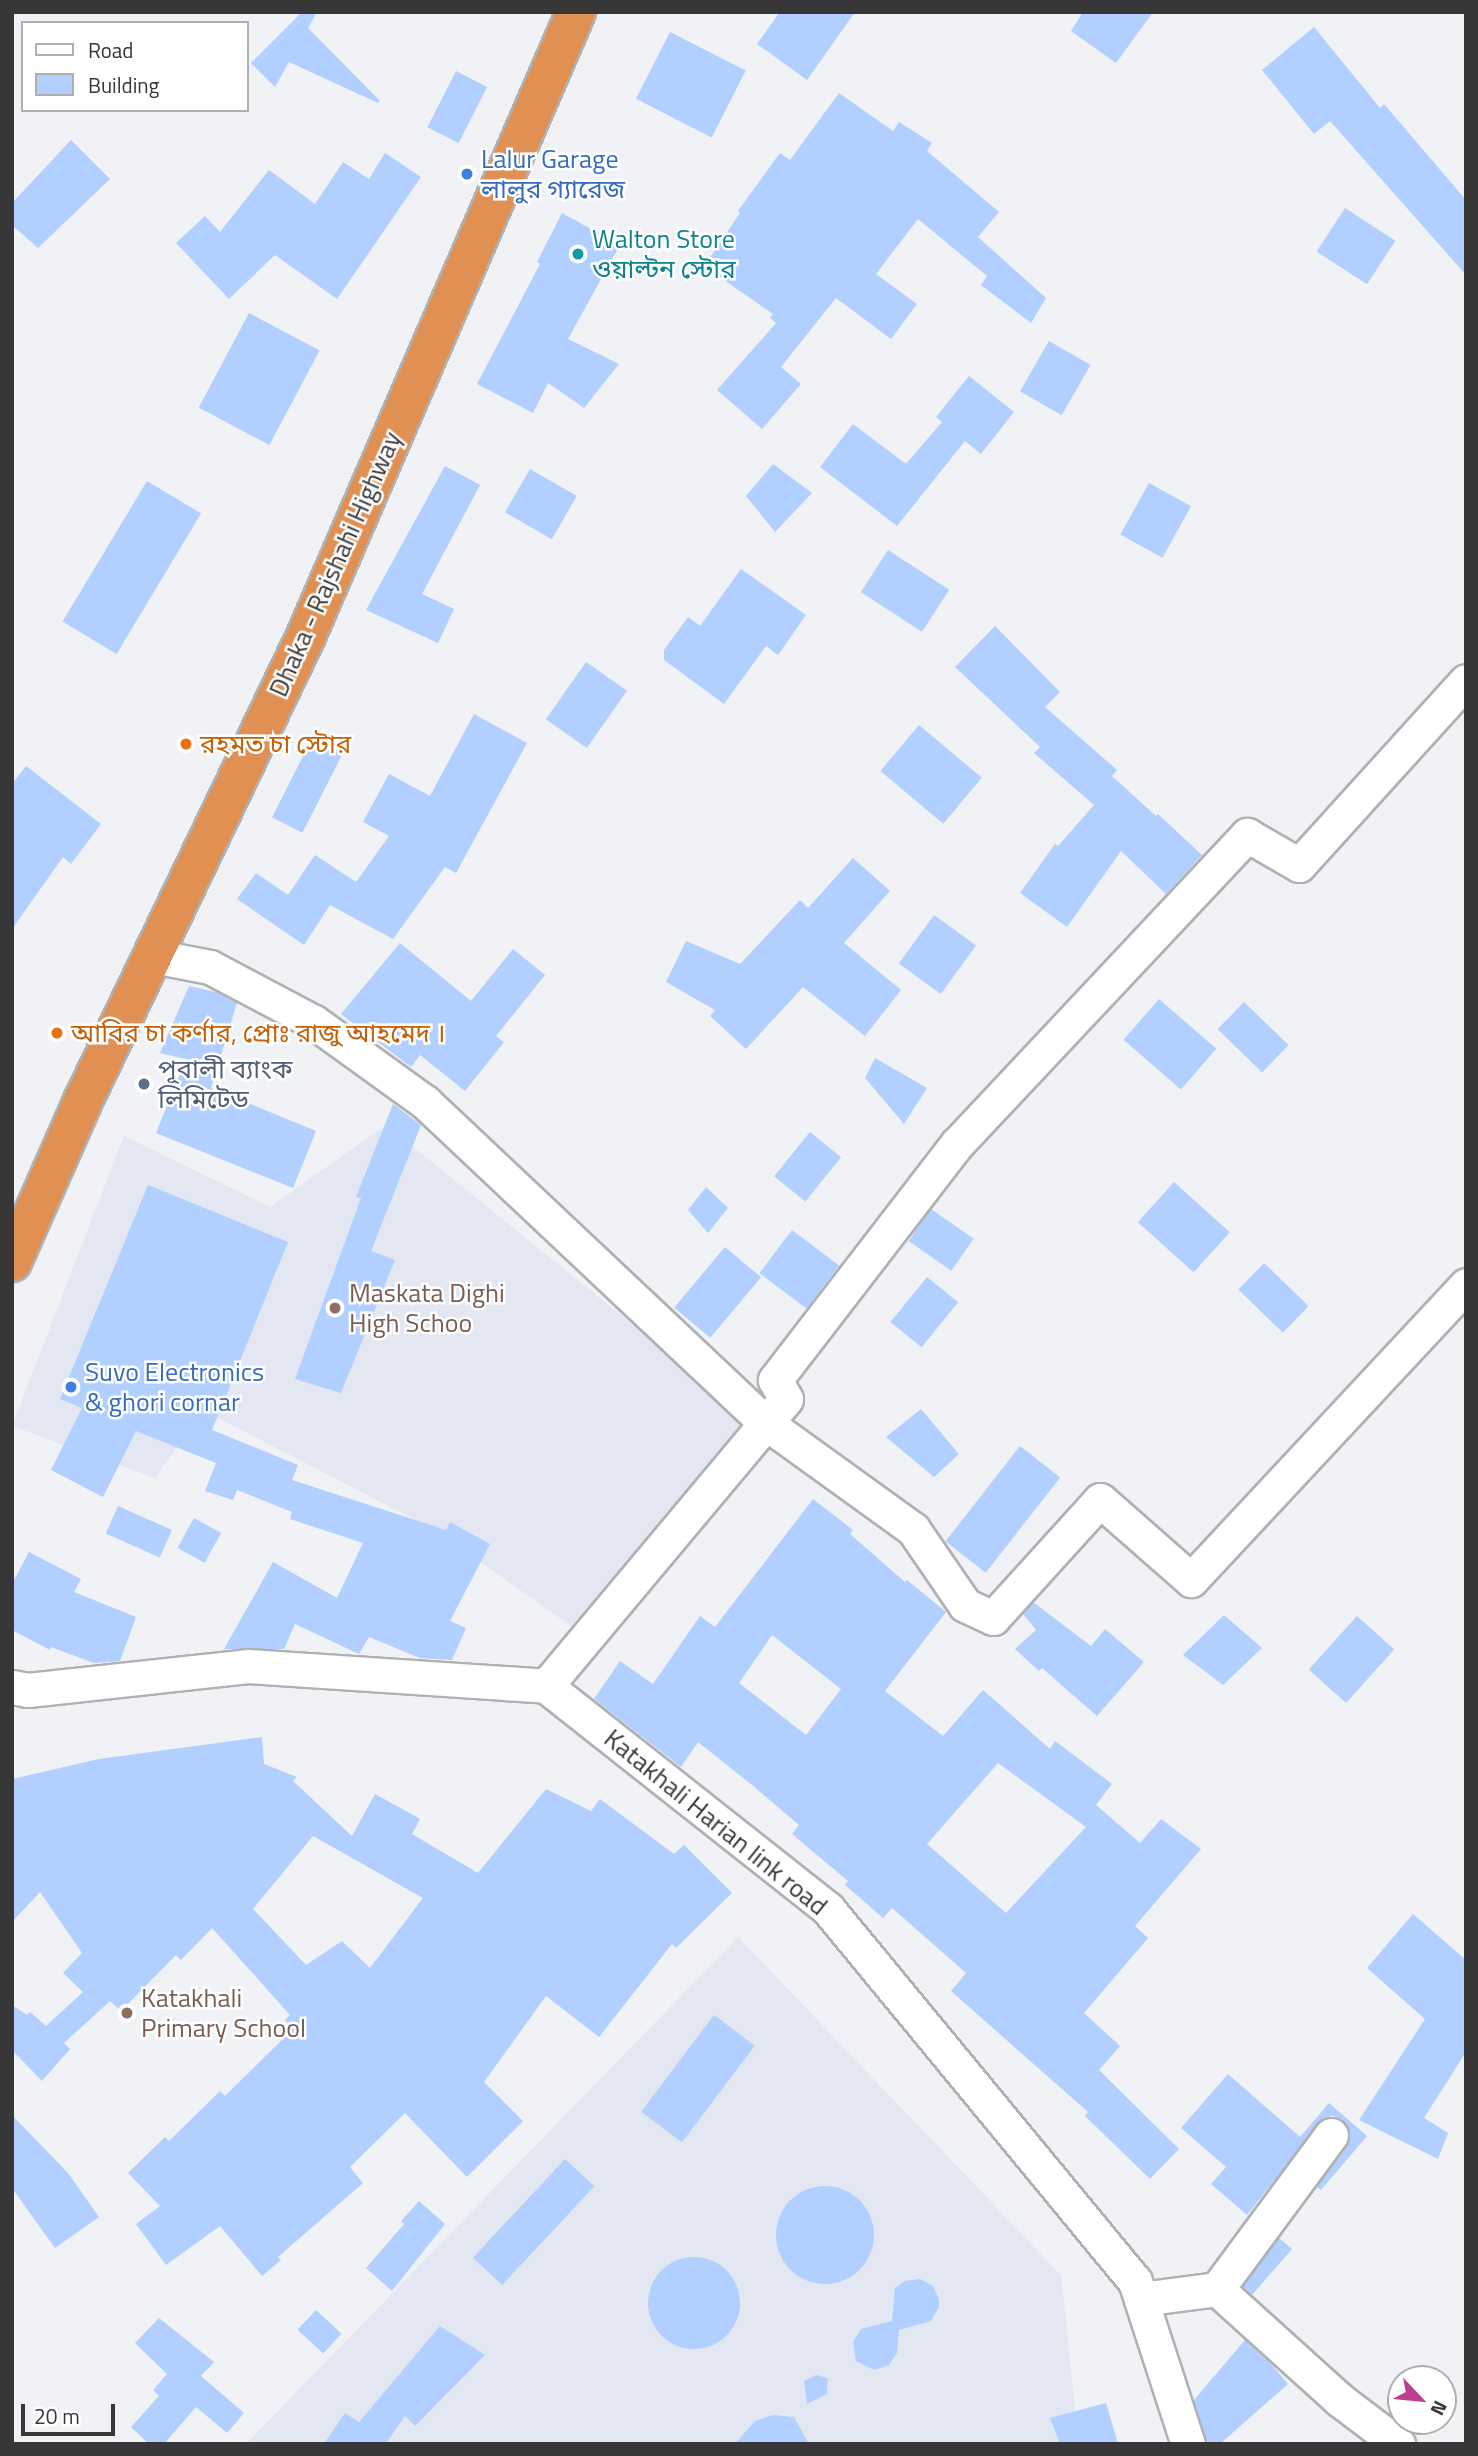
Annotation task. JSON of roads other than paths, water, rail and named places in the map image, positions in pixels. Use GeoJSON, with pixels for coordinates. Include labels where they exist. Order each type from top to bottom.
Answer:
{"type":"FeatureCollection","features":[{"type":"Feature","properties":{"kind":"highway","name":"Dhaka - Rajshahi Highway"},"geometry":{"type":"LineString","coordinates":[[12,1262],[82,1103],[306,636],[576,12]]}},
{"type":"Feature","properties":{"kind":"street"},"geometry":{"type":"LineString","coordinates":[[12,1687],[28,1690],[248,1666],[546,1686],[786,1399],[775,1380],[957,1144],[1247,835],[1299,865],[1466,681]]}},
{"type":"Feature","properties":{"kind":"street"},"geometry":{"type":"LineString","coordinates":[[153,956],[210,967],[314,1022],[425,1102],[766,1423],[913,1530],[965,1605],[993,1618],[1100,1500],[1191,1580],[1466,1285]]}},
{"type":"Feature","properties":{"kind":"street","name":"Katakhali Harian link road"},"geometry":{"type":"LineString","coordinates":[[546,1686],[828,1909],[1135,2281],[1188,2444]]}},
{"type":"Feature","properties":{"kind":"street"},"geometry":{"type":"LineString","coordinates":[[1140,2299],[1217,2288],[1331,2135]]}},
{"type":"Feature","properties":{"kind":"street"},"geometry":{"type":"LineString","coordinates":[[1217,2288],[1340,2400],[1398,2444]]}},
{"type":"Feature","properties":{"kind":"place","name":"Lalur Garage লালুর গ্যারেজ"},"geometry":{"type":"Point","coordinates":[467,174]}},
{"type":"Feature","properties":{"kind":"place","name":"Walton Store ওয়াল্টন স্টোর"},"geometry":{"type":"Point","coordinates":[578,254]}},
{"type":"Feature","properties":{"kind":"place","name":"রহমত চা স্টোর"},"geometry":{"type":"Point","coordinates":[186,744]}},
{"type":"Feature","properties":{"kind":"place","name":"আবির চা কর্ণার, প্রোঃ রাজু আহমেদ ।"},"geometry":{"type":"Point","coordinates":[57,1033]}},
{"type":"Feature","properties":{"kind":"place","name":"পূবালী ব্যাংক লিমিটেড"},"geometry":{"type":"Point","coordinates":[144,1084]}},
{"type":"Feature","properties":{"kind":"place","name":"Maskata Dighi High Schoo"},"geometry":{"type":"Point","coordinates":[335,1308]}},
{"type":"Feature","properties":{"kind":"place","name":"Suvo Electronics & ghori cornar"},"geometry":{"type":"Point","coordinates":[71,1387]}},
{"type":"Feature","properties":{"kind":"place","name":"Katakhali Primary School"},"geometry":{"type":"Point","coordinates":[127,2013]}}]}
